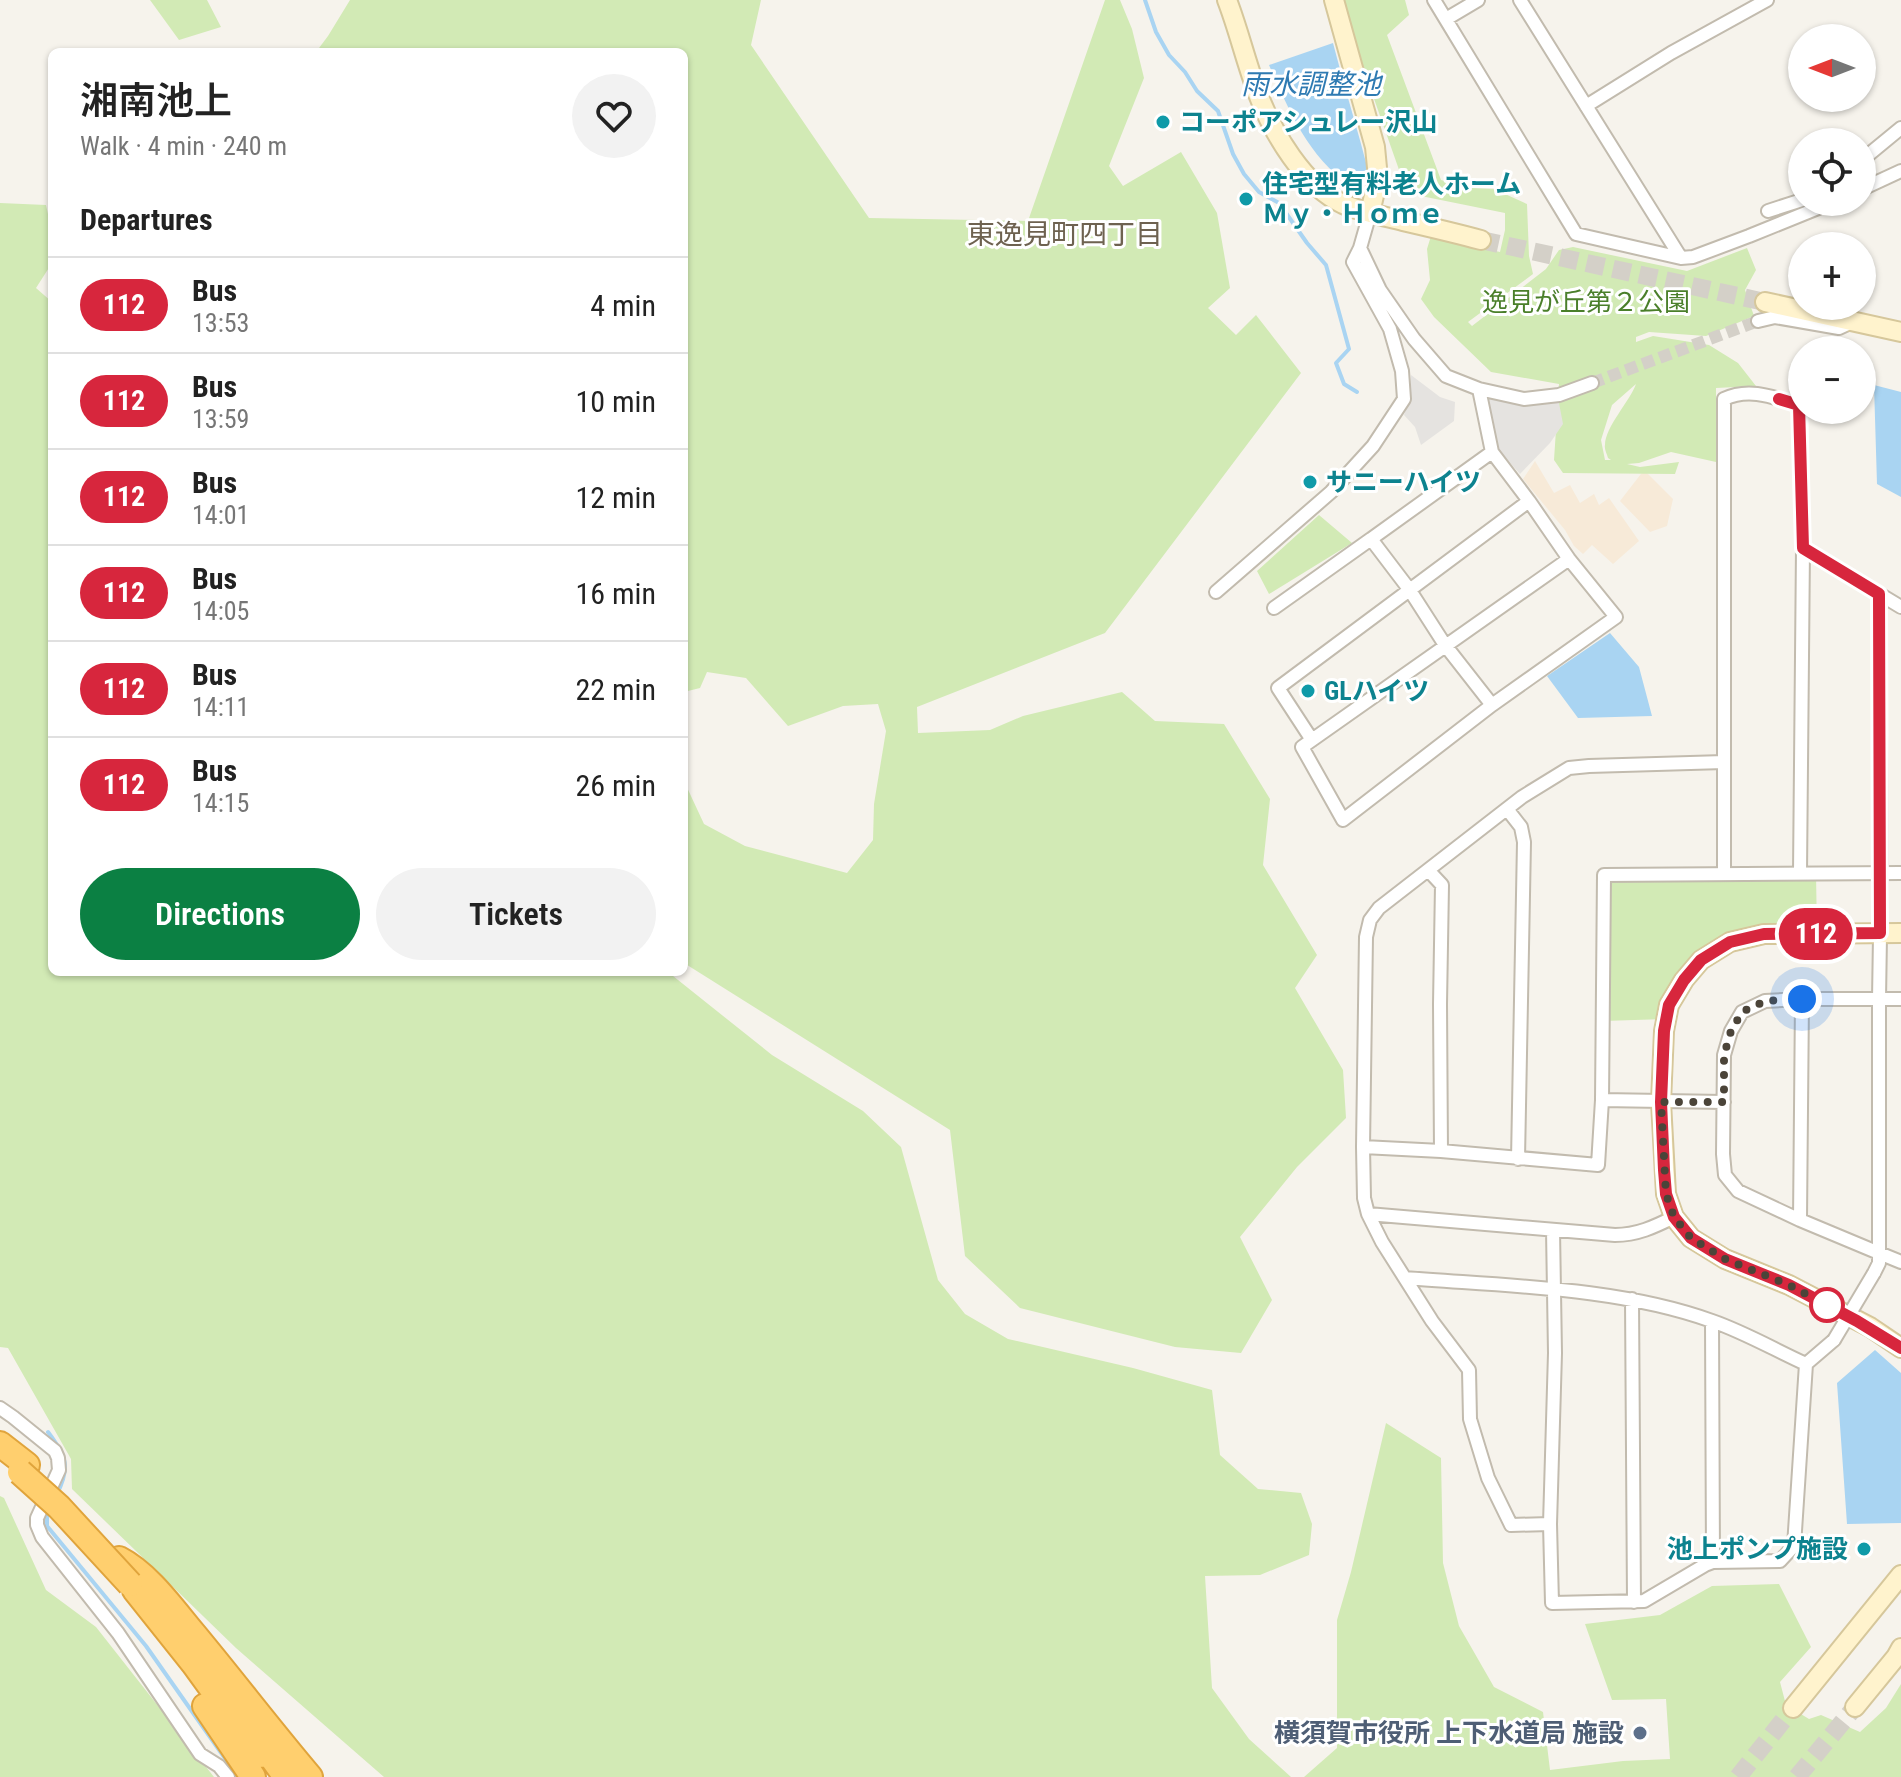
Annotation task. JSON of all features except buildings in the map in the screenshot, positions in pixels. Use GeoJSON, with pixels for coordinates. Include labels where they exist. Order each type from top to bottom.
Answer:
{"type":"FeatureCollection","features":[{"type":"Feature","properties":{"kind":"highway"},"geometry":{"type":"LineString","coordinates":[[0,1444],[24,1469],[35,1491],[88,1545],[182,1620],[310,1777]]}},
{"type":"Feature","properties":{"kind":"highway"},"geometry":{"type":"LineString","coordinates":[[0,1455],[64,1500],[119,1559],[158,1634],[253,1777]]}},
{"type":"Feature","properties":{"kind":"highway"},"geometry":{"type":"LineString","coordinates":[[132,1581],[275,1777]]}},
{"type":"Feature","properties":{"kind":"highway"},"geometry":{"type":"LineString","coordinates":[[132,1581],[200,1658],[286,1777]]}},
{"type":"Feature","properties":{"kind":"street"},"geometry":{"type":"LineString","coordinates":[[1227,0],[1258,95],[1293,158],[1314,185],[1331,197],[1370,213],[1481,240]]}},
{"type":"Feature","properties":{"kind":"street"},"geometry":{"type":"LineString","coordinates":[[1216,592],[1331,492],[1373,446],[1404,399],[1402,371],[1390,329],[1353,262],[1360,248],[1378,178],[1375,147],[1334,0]]}},
{"type":"Feature","properties":{"kind":"street"},"geometry":{"type":"LineString","coordinates":[[1434,0],[1576,234],[1681,258],[1693,257],[1798,216]]}},
{"type":"Feature","properties":{"kind":"street"},"geometry":{"type":"LineString","coordinates":[[1446,19],[1478,0]]}},
{"type":"Feature","properties":{"kind":"street"},"geometry":{"type":"LineString","coordinates":[[1520,0],[1681,258]]}},
{"type":"Feature","properties":{"kind":"street"},"geometry":{"type":"LineString","coordinates":[[1586,106],[1671,53],[1767,0]]}},
{"type":"Feature","properties":{"kind":"street"},"geometry":{"type":"LineString","coordinates":[[1876,149],[1901,128]]}},
{"type":"Feature","properties":{"kind":"street"},"geometry":{"type":"LineString","coordinates":[[1876,183],[1901,171]]}},
{"type":"Feature","properties":{"kind":"street"},"geometry":{"type":"LineString","coordinates":[[1768,211],[1788,205]]}},
{"type":"Feature","properties":{"kind":"street"},"geometry":{"type":"LineString","coordinates":[[1360,248],[1380,290],[1414,339],[1446,376],[1479,389],[1524,399],[1559,395],[1592,383]]}},
{"type":"Feature","properties":{"kind":"street"},"geometry":{"type":"LineString","coordinates":[[1765,302],[1901,332]]}},
{"type":"Feature","properties":{"kind":"street"},"geometry":{"type":"LineString","coordinates":[[1758,321],[1775,317],[1839,328],[1855,321]]}},
{"type":"Feature","properties":{"kind":"street"},"geometry":{"type":"LineString","coordinates":[[1479,389],[1492,452],[1569,559],[1616,617],[1492,705],[1343,820],[1302,747],[1569,559]]}},
{"type":"Feature","properties":{"kind":"street"},"geometry":{"type":"LineString","coordinates":[[1724,873],[1724,399],[1735,394],[1759,393],[1799,405],[1803,548],[1800,873]]}},
{"type":"Feature","properties":{"kind":"street"},"geometry":{"type":"LineString","coordinates":[[1274,608],[1492,452]]}},
{"type":"Feature","properties":{"kind":"street"},"geometry":{"type":"LineString","coordinates":[[1312,740],[1278,688],[1529,501]]}},
{"type":"Feature","properties":{"kind":"street"},"geometry":{"type":"LineString","coordinates":[[1371,539],[1409,589],[1445,645],[1492,705]]}},
{"type":"Feature","properties":{"kind":"street"},"geometry":{"type":"LineString","coordinates":[[1803,548],[1901,607]]}},
{"type":"Feature","properties":{"kind":"street"},"geometry":{"type":"LineString","coordinates":[[1553,1230],[1552,1603],[1644,1601],[1713,1562],[1780,1561],[1794,1546],[1806,1364],[1834,1340],[1879,1263],[1879,594]]}},
{"type":"Feature","properties":{"kind":"street"},"geometry":{"type":"LineString","coordinates":[[1550,1524],[1511,1525],[1488,1478],[1470,1419],[1469,1370],[1432,1321],[1368,1214],[1364,1198],[1363,1147],[1366,937],[1370,920],[1379,908],[1507,809],[1569,768],[1724,762]]}},
{"type":"Feature","properties":{"kind":"street"},"geometry":{"type":"LineString","coordinates":[[1507,809],[1521,827],[1524,842],[1518,1159]]}},
{"type":"Feature","properties":{"kind":"street"},"geometry":{"type":"LineString","coordinates":[[1428,870],[1442,885],[1441,1151]]}},
{"type":"Feature","properties":{"kind":"street"},"geometry":{"type":"LineString","coordinates":[[1363,1147],[1598,1165],[1602,1100],[1604,875],[1901,873]]}},
{"type":"Feature","properties":{"kind":"street"},"geometry":{"type":"LineString","coordinates":[[1901,933],[1764,934],[1730,942],[1701,960],[1669,1005],[1664,1031],[1661,1102],[1666,1194],[1674,1217],[1691,1238],[1725,1259],[1789,1285],[1870,1327],[1901,1348]]}},
{"type":"Feature","properties":{"kind":"street"},"geometry":{"type":"LineString","coordinates":[[1800,1220],[1802,999]]}},
{"type":"Feature","properties":{"kind":"street"},"geometry":{"type":"LineString","coordinates":[[1901,999],[1765,1001],[1742,1012],[1731,1031],[1724,1055],[1723,1154],[1725,1175],[1738,1191],[1901,1262]]}},
{"type":"Feature","properties":{"kind":"street"},"geometry":{"type":"LineString","coordinates":[[1602,1100],[1724,1102]]}},
{"type":"Feature","properties":{"kind":"street"},"geometry":{"type":"LineString","coordinates":[[1368,1214],[1632,1235],[1674,1217]]}},
{"type":"Feature","properties":{"kind":"street"},"geometry":{"type":"LineString","coordinates":[[1405,1278],[1553,1289],[1632,1299],[1712,1321],[1806,1364]]}},
{"type":"Feature","properties":{"kind":"street"},"geometry":{"type":"LineString","coordinates":[[1632,1299],[1634,1602]]}},
{"type":"Feature","properties":{"kind":"street"},"geometry":{"type":"LineString","coordinates":[[1712,1321],[1713,1562]]}},
{"type":"Feature","properties":{"kind":"street"},"geometry":{"type":"LineString","coordinates":[[0,1408],[55,1451],[58,1458],[59,1470],[37,1518],[42,1537],[118,1633],[200,1754],[219,1766],[228,1777]]}},
{"type":"Feature","properties":{"kind":"street"},"geometry":{"type":"LineString","coordinates":[[1793,1708],[1901,1575]]}},
{"type":"Feature","properties":{"kind":"street"},"geometry":{"type":"LineString","coordinates":[[1855,1707],[1901,1648]]}},
{"type":"Feature","properties":{"kind":"shaded area"},"geometry":{"type":"Polygon","coordinates":[[[1411,375],[1440,397],[1455,402],[1454,421],[1421,445],[1415,427],[1404,415],[1409,401],[1411,375]]]}},
{"type":"Feature","properties":{"kind":"shaded area"},"geometry":{"type":"Polygon","coordinates":[[[1487,398],[1523,403],[1559,403],[1563,424],[1550,443],[1520,474],[1497,448],[1487,398]]]}},
{"type":"Feature","properties":{"kind":"shaded area"},"geometry":{"type":"Polygon","coordinates":[[[1535,461],[1554,493],[1570,485],[1580,503],[1594,494],[1599,505],[1609,498],[1639,541],[1613,564],[1592,545],[1583,554],[1523,479],[1535,461]]]}},
{"type":"Feature","properties":{"kind":"shaded area"},"geometry":{"type":"Polygon","coordinates":[[[1644,470],[1673,499],[1667,526],[1650,532],[1620,501],[1644,470]]]}},
{"type":"Feature","properties":{"kind":"green space"},"geometry":{"type":"Polygon","coordinates":[[[150,0],[207,0],[221,27],[179,40],[150,0]]]}},
{"type":"Feature","properties":{"kind":"green space"},"geometry":{"type":"Polygon","coordinates":[[[350,0],[761,0],[751,45],[869,218],[1028,221],[1105,0],[1120,0],[1132,29],[1144,78],[1109,166],[1123,186],[1181,152],[1217,213],[1230,288],[1208,308],[1236,335],[1256,315],[1301,373],[1105,633],[917,707],[918,733],[990,730],[1023,716],[1122,692],[1155,721],[1224,724],[1270,799],[1263,865],[1317,955],[1295,988],[1343,1070],[1346,1118],[1297,1167],[1240,1237],[1272,1300],[1241,1353],[1175,1347],[1020,1308],[965,1256],[950,1130],[688,966],[688,790],[704,824],[745,846],[847,873],[873,840],[874,804],[886,731],[878,704],[843,706],[788,726],[746,678],[707,672],[700,688],[688,691],[688,48],[319,48],[350,0]]]}},
{"type":"Feature","properties":{"kind":"green space","name":"逸見が丘第２公園"},"geometry":{"type":"Polygon","coordinates":[[[1344,0],[1405,0],[1409,15],[1387,35],[1441,180],[1472,188],[1494,189],[1527,204],[1529,256],[1533,274],[1468,322],[1472,326],[1546,269],[1559,250],[1573,247],[1687,271],[1747,248],[1756,270],[1745,290],[1754,316],[1706,336],[1649,332],[1636,337],[1636,342],[1653,336],[1709,345],[1738,363],[1756,386],[1716,388],[1716,462],[1671,452],[1627,464],[1640,467],[1679,462],[1675,474],[1563,473],[1554,460],[1559,384],[1491,372],[1434,317],[1421,299],[1430,280],[1427,249],[1431,236],[1500,252],[1505,213],[1416,195],[1404,184],[1366,76],[1344,0]],[[1636,384],[1612,405],[1601,440],[1605,460],[1611,460],[1605,448],[1609,430],[1636,384]]]}},
{"type":"Feature","properties":{"kind":"green space"},"geometry":{"type":"Polygon","coordinates":[[[0,203],[46,205],[48,214],[48,269],[36,288],[48,298],[48,976],[673,976],[772,1055],[863,1111],[901,1147],[938,1280],[965,1314],[1008,1339],[1212,1390],[1220,1455],[1258,1489],[1301,1493],[1312,1524],[1309,1555],[1260,1575],[1205,1576],[1212,1688],[1249,1739],[1291,1777],[384,1777],[236,1648],[72,1489],[71,1459],[8,1348],[0,1347],[0,203]]]}},
{"type":"Feature","properties":{"kind":"green space"},"geometry":{"type":"Polygon","coordinates":[[[1319,515],[1352,543],[1269,594],[1257,571],[1319,515]]]}},
{"type":"Feature","properties":{"kind":"green space"},"geometry":{"type":"Polygon","coordinates":[[[1816,873],[1817,934],[1764,934],[1701,960],[1666,1019],[1603,1021],[1604,875],[1816,873]]]}},
{"type":"Feature","properties":{"kind":"green space"},"geometry":{"type":"Polygon","coordinates":[[[1386,1423],[1441,1458],[1443,1563],[1459,1626],[1494,1687],[1543,1712],[1550,1770],[1670,1759],[1666,1699],[1612,1700],[1585,1624],[1660,1615],[1712,1586],[1779,1584],[1811,1647],[1780,1682],[1786,1705],[1809,1719],[1821,1715],[1860,1732],[1886,1708],[1901,1684],[1901,1777],[1304,1777],[1337,1748],[1337,1620],[1386,1423]]]}},
{"type":"Feature","properties":{"kind":"green space"},"geometry":{"type":"Polygon","coordinates":[[[0,1496],[4,1498],[46,1590],[96,1627],[214,1777],[0,1777],[0,1496]]]}},
{"type":"Feature","properties":{"kind":"water","name":"雨水調整池"},"geometry":{"type":"Polygon","coordinates":[[[1333,43],[1369,174],[1350,185],[1335,174],[1311,147],[1269,65],[1333,43]]]}},
{"type":"Feature","properties":{"kind":"water"},"geometry":{"type":"Polygon","coordinates":[[[1876,386],[1901,392],[1901,497],[1877,484],[1876,386]]]}},
{"type":"Feature","properties":{"kind":"water"},"geometry":{"type":"Polygon","coordinates":[[[1610,633],[1639,667],[1652,716],[1578,718],[1547,676],[1610,633]]]}},
{"type":"Feature","properties":{"kind":"water"},"geometry":{"type":"Polygon","coordinates":[[[1875,1350],[1901,1373],[1901,1523],[1847,1524],[1837,1383],[1875,1350]]]}},
{"type":"Feature","properties":{"kind":"waterway"},"geometry":{"type":"LineString","coordinates":[[1145,0],[1156,32],[1169,55],[1197,91],[1218,111],[1233,154],[1244,174],[1259,192],[1279,203],[1326,265],[1349,349],[1336,363],[1344,384],[1357,392]]}},
{"type":"Feature","properties":{"kind":"waterway"},"geometry":{"type":"LineString","coordinates":[[48,1432],[59,1448],[65,1468],[57,1494]]}},
{"type":"Feature","properties":{"kind":"waterway"},"geometry":{"type":"LineString","coordinates":[[50,1509],[47,1526],[146,1646],[238,1777]]}},
{"type":"Feature","properties":{"kind":"tunnel"},"geometry":{"type":"LineString","coordinates":[[1481,240],[1765,302]]}},
{"type":"Feature","properties":{"kind":"tunnel"},"geometry":{"type":"LineString","coordinates":[[1592,383],[1758,321]]}},
{"type":"Feature","properties":{"kind":"tunnel"},"geometry":{"type":"LineString","coordinates":[[1797,1777],[1855,1707]]}},
{"type":"Feature","properties":{"kind":"tunnel"},"geometry":{"type":"LineString","coordinates":[[1738,1777],[1793,1708]]}},
{"type":"Feature","properties":{"kind":"bus line","name":"112"},"geometry":{"type":"LineString","coordinates":[[1779,399],[1799,405],[1803,548],[1879,594],[1880,933],[1764,934],[1730,942],[1701,960],[1684,980],[1669,1005],[1664,1031],[1661,1102],[1666,1194],[1674,1217],[1691,1238],[1725,1259],[1789,1285],[1870,1327],[1901,1348]]}},
{"type":"Feature","properties":{"kind":"place","name":"コーポアシュレー沢山"},"geometry":{"type":"Point","coordinates":[1163,122]}},
{"type":"Feature","properties":{"kind":"place","name":"住宅型有料老人ホーム Ｍｙ・Ｈｏｍｅ"},"geometry":{"type":"Point","coordinates":[1246,199]}},
{"type":"Feature","properties":{"kind":"place","name":"サニーハイツ"},"geometry":{"type":"Point","coordinates":[1310,482]}},
{"type":"Feature","properties":{"kind":"place","name":"GLハイツ"},"geometry":{"type":"Point","coordinates":[1308,691]}},
{"type":"Feature","properties":{"kind":"place","name":"池上ポンプ施設"},"geometry":{"type":"Point","coordinates":[1864,1549]}},
{"type":"Feature","properties":{"kind":"place","name":"横須賀市役所 上下水道局 施設"},"geometry":{"type":"Point","coordinates":[1640,1733]}},
{"type":"Feature","properties":{"kind":"district","name":"東逸見町四丁目"},"geometry":{"type":"Point","coordinates":[1065,234]}},
{"type":"Feature","properties":{"kind":"route"},"geometry":{"type":"LineString","coordinates":[[1802,999],[1765,1001],[1742,1012],[1731,1031],[1724,1055],[1724,1102],[1661,1102],[1664,1170],[1666,1194],[1674,1217],[1691,1238],[1725,1259],[1789,1285],[1834,1309],[1827,1305]]}}]}
